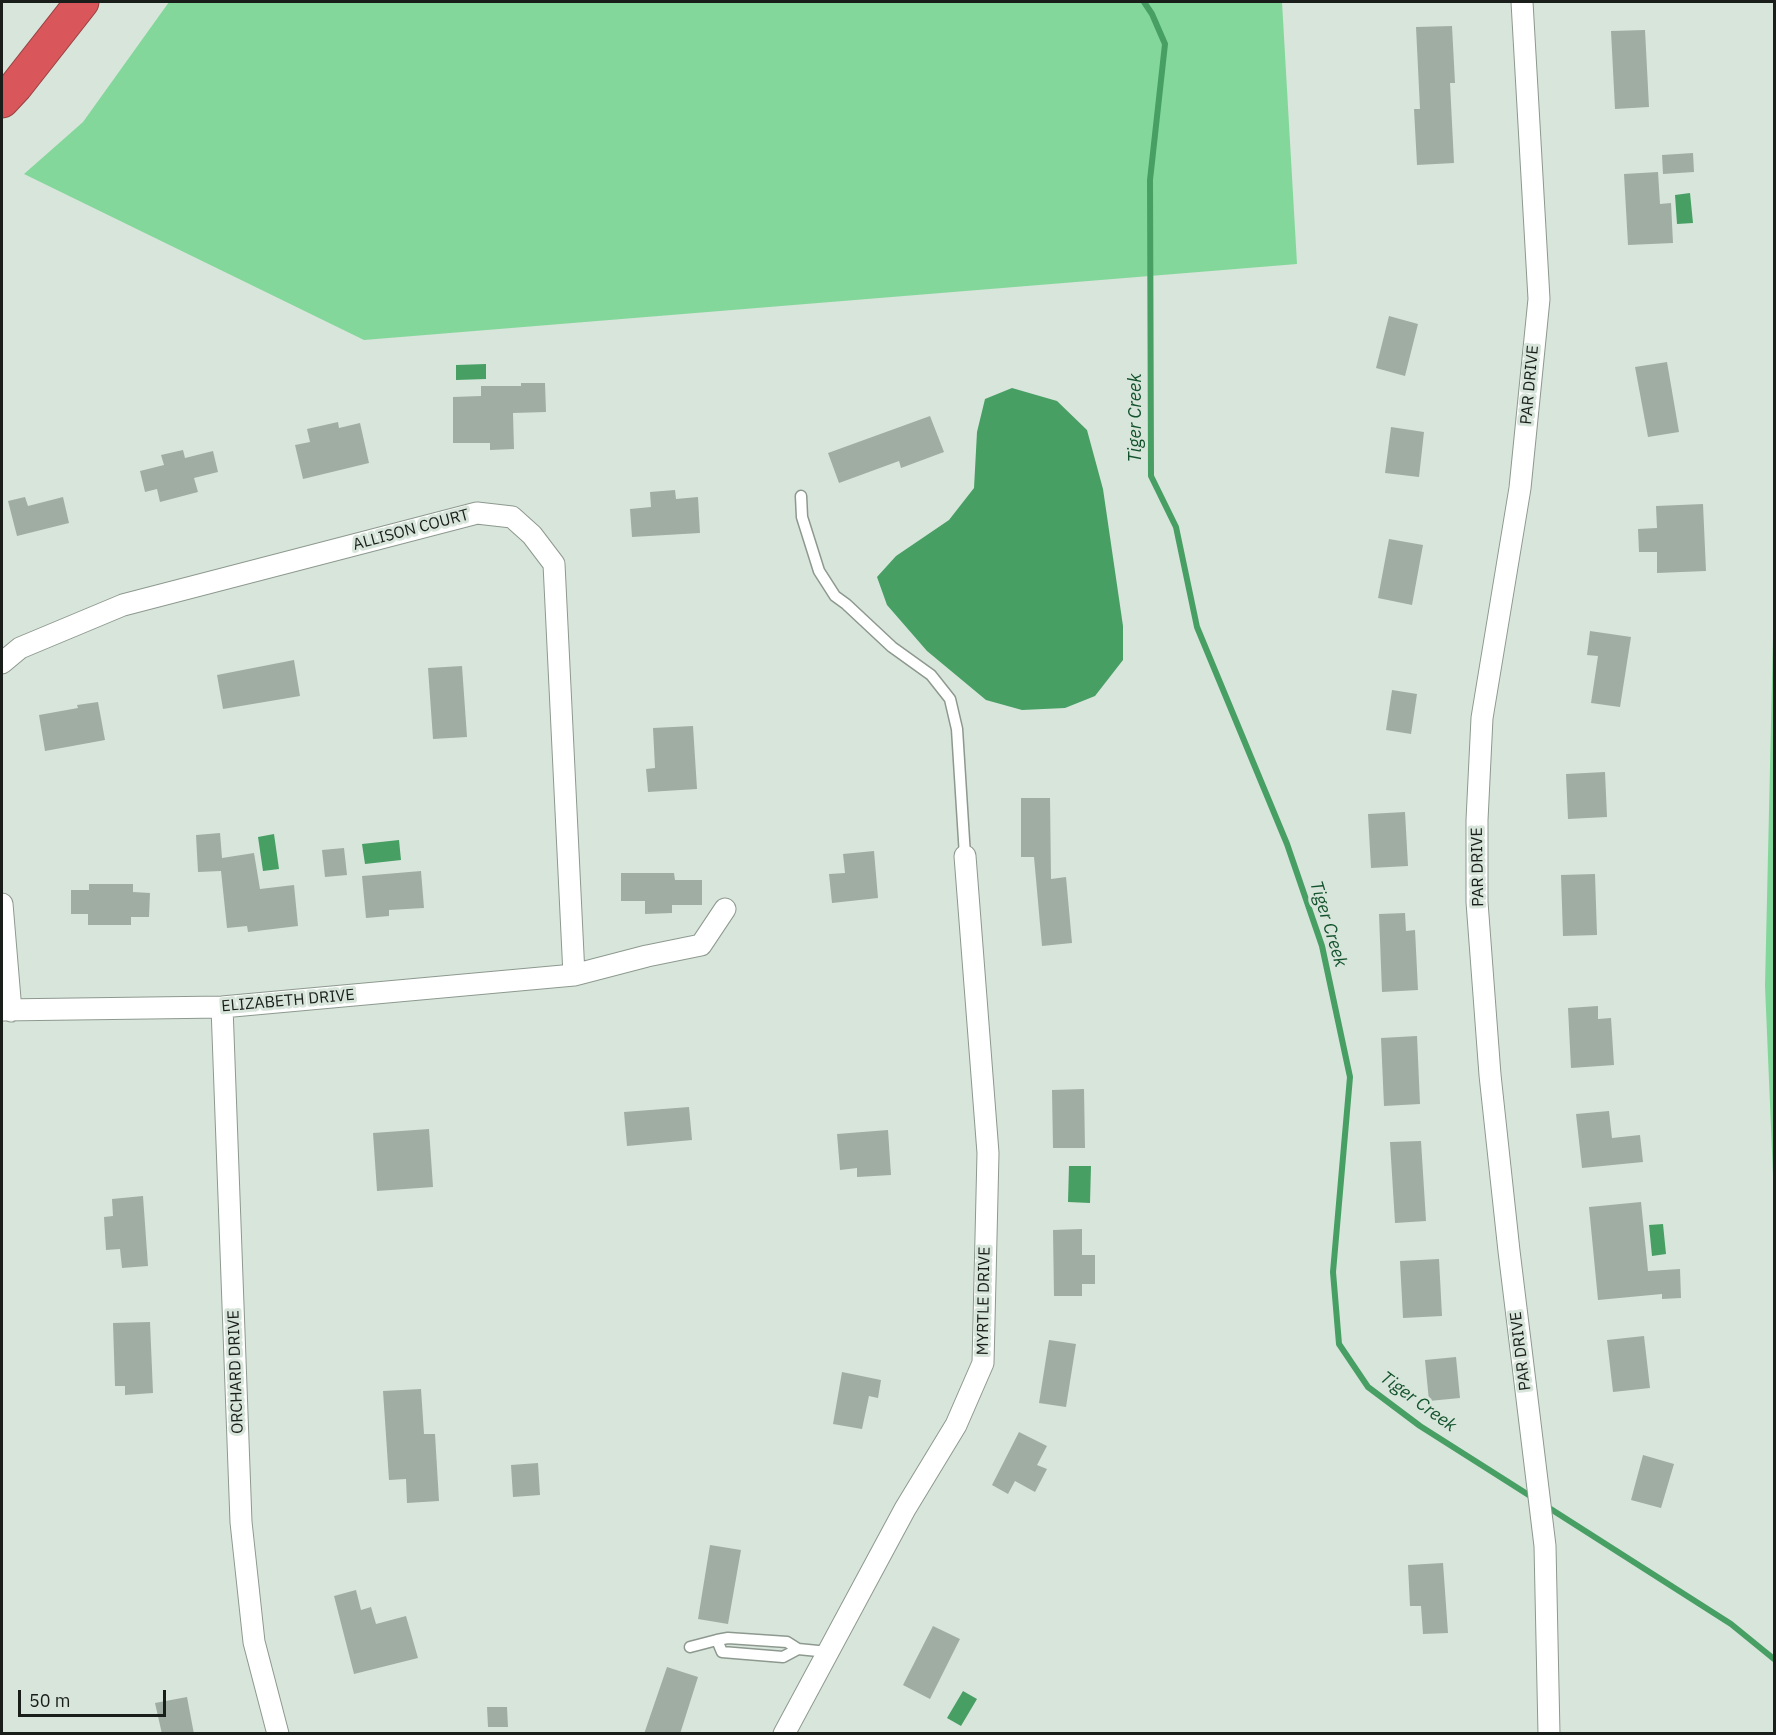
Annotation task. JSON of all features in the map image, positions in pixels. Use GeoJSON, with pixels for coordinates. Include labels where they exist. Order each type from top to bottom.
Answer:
{"type":"FeatureCollection","features":[{"type":"Feature","properties":{"kind":"highway"},"geometry":{"type":"LineString","coordinates":[[2,101],[82,2]]}},
{"type":"Feature","properties":{"kind":"street","name":"PAR DRIVE"},"geometry":{"type":"LineString","coordinates":[[1522,2],[1539,299],[1520,488],[1482,718],[1477,820],[1477,902],[1490,1075],[1545,1546],[1549,1734]]}},
{"type":"Feature","properties":{"kind":"street","name":"ALLISON COURT"},"geometry":{"type":"LineString","coordinates":[[2,663],[20,648],[123,605],[477,513],[512,517],[532,535],[554,564],[574,975]]}},
{"type":"Feature","properties":{"kind":"street","name":"MYRTLE DRIVE"},"geometry":{"type":"LineString","coordinates":[[784,1734],[905,1509],[956,1425],[983,1363],[988,1153],[965,856]]}},
{"type":"Feature","properties":{"kind":"street"},"geometry":{"type":"LineString","coordinates":[[2,904],[6,1011]]}},
{"type":"Feature","properties":{"kind":"street","name":"ELIZABETH DRIVE"},"geometry":{"type":"LineString","coordinates":[[6,1011],[222,1007],[574,975],[701,945],[725,909]]}},
{"type":"Feature","properties":{"kind":"street","name":"ORCHARD DRIVE"},"geometry":{"type":"LineString","coordinates":[[222,1007],[241,1522],[254,1642],[278,1734]]}},
{"type":"Feature","properties":{"kind":"lane"},"geometry":{"type":"LineString","coordinates":[[801,496],[802,517],[819,571],[835,596],[891,647],[931,675],[950,699],[957,729],[965,856]]}},
{"type":"Feature","properties":{"kind":"lane"},"geometry":{"type":"LineString","coordinates":[[690,1647],[717,1640],[722,1652],[783,1657],[798,1649],[828,1652]]}},
{"type":"Feature","properties":{"kind":"shaded area"},"geometry":{"type":"Polygon","coordinates":[[[169,2],[1282,2],[1297,264],[364,340],[24,174],[83,122],[169,2]]]}},
{"type":"Feature","properties":{"kind":"shaded area"},"geometry":{"type":"Polygon","coordinates":[[[1690,193],[1693,223],[1677,224],[1675,195],[1690,193]]]}},
{"type":"Feature","properties":{"kind":"shaded area"},"geometry":{"type":"Polygon","coordinates":[[[486,364],[486,379],[456,380],[456,365],[486,364]]]}},
{"type":"Feature","properties":{"kind":"shaded area"},"geometry":{"type":"Polygon","coordinates":[[[1012,388],[1057,401],[1087,430],[1103,489],[1123,626],[1123,660],[1095,696],[1065,708],[1022,710],[986,700],[927,651],[887,605],[877,577],[896,556],[949,520],[974,488],[977,432],[985,399],[1012,388]]]}},
{"type":"Feature","properties":{"kind":"shaded area"},"geometry":{"type":"Polygon","coordinates":[[[1774,592],[1774,1199],[1765,986],[1774,592]]]}},
{"type":"Feature","properties":{"kind":"shaded area"},"geometry":{"type":"Polygon","coordinates":[[[274,834],[279,869],[263,871],[258,837],[274,834]]]}},
{"type":"Feature","properties":{"kind":"shaded area"},"geometry":{"type":"Polygon","coordinates":[[[399,840],[401,860],[365,864],[362,844],[399,840]]]}},
{"type":"Feature","properties":{"kind":"shaded area"},"geometry":{"type":"Polygon","coordinates":[[[1069,1166],[1091,1166],[1090,1203],[1068,1202],[1069,1166]]]}},
{"type":"Feature","properties":{"kind":"shaded area"},"geometry":{"type":"Polygon","coordinates":[[[1663,1224],[1666,1254],[1652,1256],[1649,1225],[1663,1224]]]}},
{"type":"Feature","properties":{"kind":"shaded area"},"geometry":{"type":"Polygon","coordinates":[[[963,1691],[977,1699],[961,1726],[947,1718],[963,1691]]]}},
{"type":"Feature","properties":{"kind":"building"},"geometry":{"type":"Polygon","coordinates":[[[1452,26],[1455,83],[1450,83],[1454,163],[1417,165],[1414,109],[1420,109],[1416,27],[1452,26]]]}},
{"type":"Feature","properties":{"kind":"building"},"geometry":{"type":"Polygon","coordinates":[[[1645,30],[1649,107],[1615,109],[1611,31],[1645,30]]]}},
{"type":"Feature","properties":{"kind":"building"},"geometry":{"type":"Polygon","coordinates":[[[1693,153],[1694,172],[1663,174],[1662,155],[1693,153]]]}},
{"type":"Feature","properties":{"kind":"building"},"geometry":{"type":"Polygon","coordinates":[[[1658,172],[1660,204],[1671,203],[1673,243],[1628,245],[1624,174],[1658,172]]]}},
{"type":"Feature","properties":{"kind":"building"},"geometry":{"type":"Polygon","coordinates":[[[1389,316],[1418,324],[1405,376],[1376,368],[1389,316]]]}},
{"type":"Feature","properties":{"kind":"building"},"geometry":{"type":"Polygon","coordinates":[[[1667,362],[1679,432],[1648,437],[1635,367],[1667,362]]]}},
{"type":"Feature","properties":{"kind":"building"},"geometry":{"type":"Polygon","coordinates":[[[521,383],[545,383],[546,412],[513,413],[514,449],[490,450],[490,443],[453,443],[453,397],[481,396],[481,386],[521,386],[521,383]]]}},
{"type":"Feature","properties":{"kind":"building"},"geometry":{"type":"Polygon","coordinates":[[[930,416],[944,452],[901,468],[899,461],[839,483],[828,453],[930,416]]]}},
{"type":"Feature","properties":{"kind":"building"},"geometry":{"type":"Polygon","coordinates":[[[338,422],[339,428],[360,423],[369,463],[303,479],[295,445],[310,442],[307,429],[338,422]]]}},
{"type":"Feature","properties":{"kind":"building"},"geometry":{"type":"Polygon","coordinates":[[[1391,427],[1424,432],[1419,477],[1385,473],[1391,427]]]}},
{"type":"Feature","properties":{"kind":"building"},"geometry":{"type":"Polygon","coordinates":[[[183,450],[185,458],[213,451],[218,472],[194,478],[198,492],[160,502],[157,489],[145,492],[140,471],[164,465],[161,455],[183,450]]]}},
{"type":"Feature","properties":{"kind":"building"},"geometry":{"type":"Polygon","coordinates":[[[675,490],[676,499],[698,497],[700,533],[632,537],[630,509],[651,507],[650,492],[675,490]]]}},
{"type":"Feature","properties":{"kind":"building"},"geometry":{"type":"Polygon","coordinates":[[[25,497],[28,506],[63,497],[69,523],[17,536],[8,501],[25,497]]]}},
{"type":"Feature","properties":{"kind":"building"},"geometry":{"type":"Polygon","coordinates":[[[1703,504],[1706,571],[1657,573],[1657,552],[1639,552],[1638,529],[1657,528],[1656,506],[1703,504]]]}},
{"type":"Feature","properties":{"kind":"building"},"geometry":{"type":"Polygon","coordinates":[[[1389,539],[1423,545],[1412,605],[1378,598],[1389,539]]]}},
{"type":"Feature","properties":{"kind":"building"},"geometry":{"type":"Polygon","coordinates":[[[1590,631],[1631,637],[1620,707],[1591,703],[1598,656],[1587,655],[1590,631]]]}},
{"type":"Feature","properties":{"kind":"building"},"geometry":{"type":"Polygon","coordinates":[[[294,660],[300,696],[223,709],[217,675],[294,660]]]}},
{"type":"Feature","properties":{"kind":"building"},"geometry":{"type":"Polygon","coordinates":[[[462,666],[467,737],[433,739],[428,668],[462,666]]]}},
{"type":"Feature","properties":{"kind":"building"},"geometry":{"type":"Polygon","coordinates":[[[1392,690],[1417,694],[1411,734],[1386,730],[1392,690]]]}},
{"type":"Feature","properties":{"kind":"building"},"geometry":{"type":"Polygon","coordinates":[[[98,702],[105,740],[45,751],[39,715],[98,702]]]}},
{"type":"Feature","properties":{"kind":"building"},"geometry":{"type":"Polygon","coordinates":[[[693,726],[697,789],[648,792],[646,769],[655,768],[653,728],[693,726]]]}},
{"type":"Feature","properties":{"kind":"building"},"geometry":{"type":"Polygon","coordinates":[[[1605,772],[1607,817],[1568,819],[1566,774],[1605,772]]]}},
{"type":"Feature","properties":{"kind":"building"},"geometry":{"type":"Polygon","coordinates":[[[1021,798],[1050,798],[1051,879],[1066,877],[1072,943],[1042,946],[1034,857],[1021,857],[1021,798]]]}},
{"type":"Feature","properties":{"kind":"building"},"geometry":{"type":"Polygon","coordinates":[[[1405,812],[1408,866],[1371,868],[1368,814],[1405,812]]]}},
{"type":"Feature","properties":{"kind":"building"},"geometry":{"type":"Polygon","coordinates":[[[220,833],[222,858],[254,853],[260,889],[294,885],[298,926],[248,932],[247,926],[227,928],[221,871],[198,872],[196,835],[220,833]]]}},
{"type":"Feature","properties":{"kind":"building"},"geometry":{"type":"Polygon","coordinates":[[[344,848],[347,875],[325,877],[322,850],[344,848]]]}},
{"type":"Feature","properties":{"kind":"building"},"geometry":{"type":"Polygon","coordinates":[[[874,851],[878,898],[832,903],[829,874],[845,873],[843,854],[874,851]]]}},
{"type":"Feature","properties":{"kind":"building"},"geometry":{"type":"Polygon","coordinates":[[[421,871],[424,908],[389,910],[389,916],[366,918],[362,876],[421,871]]]}},
{"type":"Feature","properties":{"kind":"building"},"geometry":{"type":"Polygon","coordinates":[[[621,873],[674,873],[675,880],[702,880],[702,905],[672,905],[672,913],[645,914],[645,901],[621,901],[621,873]]]}},
{"type":"Feature","properties":{"kind":"building"},"geometry":{"type":"Polygon","coordinates":[[[1595,874],[1597,935],[1563,936],[1561,875],[1595,874]]]}},
{"type":"Feature","properties":{"kind":"building"},"geometry":{"type":"Polygon","coordinates":[[[89,884],[133,884],[133,892],[150,893],[149,917],[131,917],[131,925],[88,925],[88,914],[71,914],[71,890],[89,890],[89,884]]]}},
{"type":"Feature","properties":{"kind":"building"},"geometry":{"type":"Polygon","coordinates":[[[1405,913],[1406,931],[1415,930],[1418,990],[1382,992],[1379,914],[1405,913]]]}},
{"type":"Feature","properties":{"kind":"building"},"geometry":{"type":"Polygon","coordinates":[[[1598,1006],[1598,1019],[1611,1018],[1614,1065],[1571,1068],[1568,1008],[1598,1006]]]}},
{"type":"Feature","properties":{"kind":"building"},"geometry":{"type":"Polygon","coordinates":[[[1417,1036],[1420,1104],[1384,1106],[1381,1038],[1417,1036]]]}},
{"type":"Feature","properties":{"kind":"building"},"geometry":{"type":"Polygon","coordinates":[[[1084,1089],[1085,1148],[1053,1148],[1052,1090],[1084,1089]]]}},
{"type":"Feature","properties":{"kind":"building"},"geometry":{"type":"Polygon","coordinates":[[[689,1107],[692,1140],[627,1146],[624,1112],[689,1107]]]}},
{"type":"Feature","properties":{"kind":"building"},"geometry":{"type":"Polygon","coordinates":[[[1609,1111],[1612,1138],[1640,1135],[1643,1162],[1582,1168],[1576,1114],[1609,1111]]]}},
{"type":"Feature","properties":{"kind":"building"},"geometry":{"type":"Polygon","coordinates":[[[429,1129],[433,1187],[377,1191],[373,1133],[429,1129]]]}},
{"type":"Feature","properties":{"kind":"building"},"geometry":{"type":"Polygon","coordinates":[[[888,1130],[891,1175],[857,1177],[857,1168],[840,1170],[837,1134],[888,1130]]]}},
{"type":"Feature","properties":{"kind":"building"},"geometry":{"type":"Polygon","coordinates":[[[1421,1141],[1426,1221],[1395,1223],[1390,1142],[1421,1141]]]}},
{"type":"Feature","properties":{"kind":"building"},"geometry":{"type":"Polygon","coordinates":[[[143,1196],[148,1266],[122,1268],[120,1249],[106,1250],[104,1217],[113,1216],[112,1199],[143,1196]]]}},
{"type":"Feature","properties":{"kind":"building"},"geometry":{"type":"Polygon","coordinates":[[[1641,1202],[1648,1271],[1680,1269],[1681,1298],[1662,1299],[1662,1294],[1598,1300],[1589,1207],[1641,1202]]]}},
{"type":"Feature","properties":{"kind":"building"},"geometry":{"type":"Polygon","coordinates":[[[1082,1229],[1082,1255],[1095,1255],[1095,1284],[1082,1284],[1082,1296],[1054,1296],[1053,1230],[1082,1229]]]}},
{"type":"Feature","properties":{"kind":"building"},"geometry":{"type":"Polygon","coordinates":[[[1439,1259],[1442,1316],[1403,1318],[1400,1261],[1439,1259]]]}},
{"type":"Feature","properties":{"kind":"building"},"geometry":{"type":"Polygon","coordinates":[[[150,1322],[153,1393],[125,1395],[125,1386],[115,1386],[113,1323],[150,1322]]]}},
{"type":"Feature","properties":{"kind":"building"},"geometry":{"type":"Polygon","coordinates":[[[1644,1336],[1650,1388],[1613,1392],[1607,1340],[1644,1336]]]}},
{"type":"Feature","properties":{"kind":"building"},"geometry":{"type":"Polygon","coordinates":[[[1049,1340],[1076,1344],[1066,1407],[1039,1403],[1049,1340]]]}},
{"type":"Feature","properties":{"kind":"building"},"geometry":{"type":"Polygon","coordinates":[[[1456,1357],[1460,1398],[1429,1401],[1425,1360],[1456,1357]]]}},
{"type":"Feature","properties":{"kind":"building"},"geometry":{"type":"Polygon","coordinates":[[[842,1372],[881,1380],[878,1398],[869,1396],[862,1429],[833,1424],[842,1372]]]}},
{"type":"Feature","properties":{"kind":"building"},"geometry":{"type":"Polygon","coordinates":[[[421,1389],[424,1434],[435,1434],[439,1501],[407,1503],[406,1479],[389,1480],[383,1391],[421,1389]]]}},
{"type":"Feature","properties":{"kind":"building"},"geometry":{"type":"Polygon","coordinates":[[[1019,1432],[1047,1446],[1037,1465],[1047,1469],[1035,1492],[1015,1481],[1008,1494],[992,1485],[1019,1432]]]}},
{"type":"Feature","properties":{"kind":"building"},"geometry":{"type":"Polygon","coordinates":[[[1643,1455],[1674,1464],[1661,1508],[1631,1500],[1643,1455]]]}},
{"type":"Feature","properties":{"kind":"building"},"geometry":{"type":"Polygon","coordinates":[[[538,1463],[540,1495],[513,1497],[511,1465],[538,1463]]]}},
{"type":"Feature","properties":{"kind":"building"},"geometry":{"type":"Polygon","coordinates":[[[710,1545],[741,1550],[728,1624],[698,1619],[710,1545]]]}},
{"type":"Feature","properties":{"kind":"building"},"geometry":{"type":"Polygon","coordinates":[[[1443,1563],[1448,1633],[1423,1634],[1421,1606],[1410,1606],[1408,1565],[1443,1563]]]}},
{"type":"Feature","properties":{"kind":"building"},"geometry":{"type":"Polygon","coordinates":[[[356,1590],[361,1610],[371,1607],[376,1624],[406,1616],[418,1658],[354,1674],[334,1596],[356,1590]]]}},
{"type":"Feature","properties":{"kind":"building"},"geometry":{"type":"Polygon","coordinates":[[[933,1626],[960,1639],[930,1699],[903,1685],[933,1626]]]}},
{"type":"Feature","properties":{"kind":"building"},"geometry":{"type":"Polygon","coordinates":[[[667,1667],[698,1677],[680,1734],[644,1734],[667,1667]]]}},
{"type":"Feature","properties":{"kind":"building"},"geometry":{"type":"Polygon","coordinates":[[[187,1697],[194,1734],[162,1734],[155,1703],[187,1697]]]}},
{"type":"Feature","properties":{"kind":"building"},"geometry":{"type":"Polygon","coordinates":[[[487,1707],[507,1707],[508,1727],[488,1727],[487,1707]]]}},
{"type":"Feature","properties":{"kind":"waterway","name":"Tiger Creek"},"geometry":{"type":"LineString","coordinates":[[1144,2],[1165,44],[1150,180],[1151,476],[1176,527],[1197,627],[1287,844],[1322,946],[1350,1077],[1333,1272],[1339,1344],[1368,1387],[1420,1426],[1535,1499]]}},
{"type":"Feature","properties":{"kind":"waterway","name":"Tiger Creek"},"geometry":{"type":"LineString","coordinates":[[1546,1506],[1731,1624],[1774,1659]]}}]}
